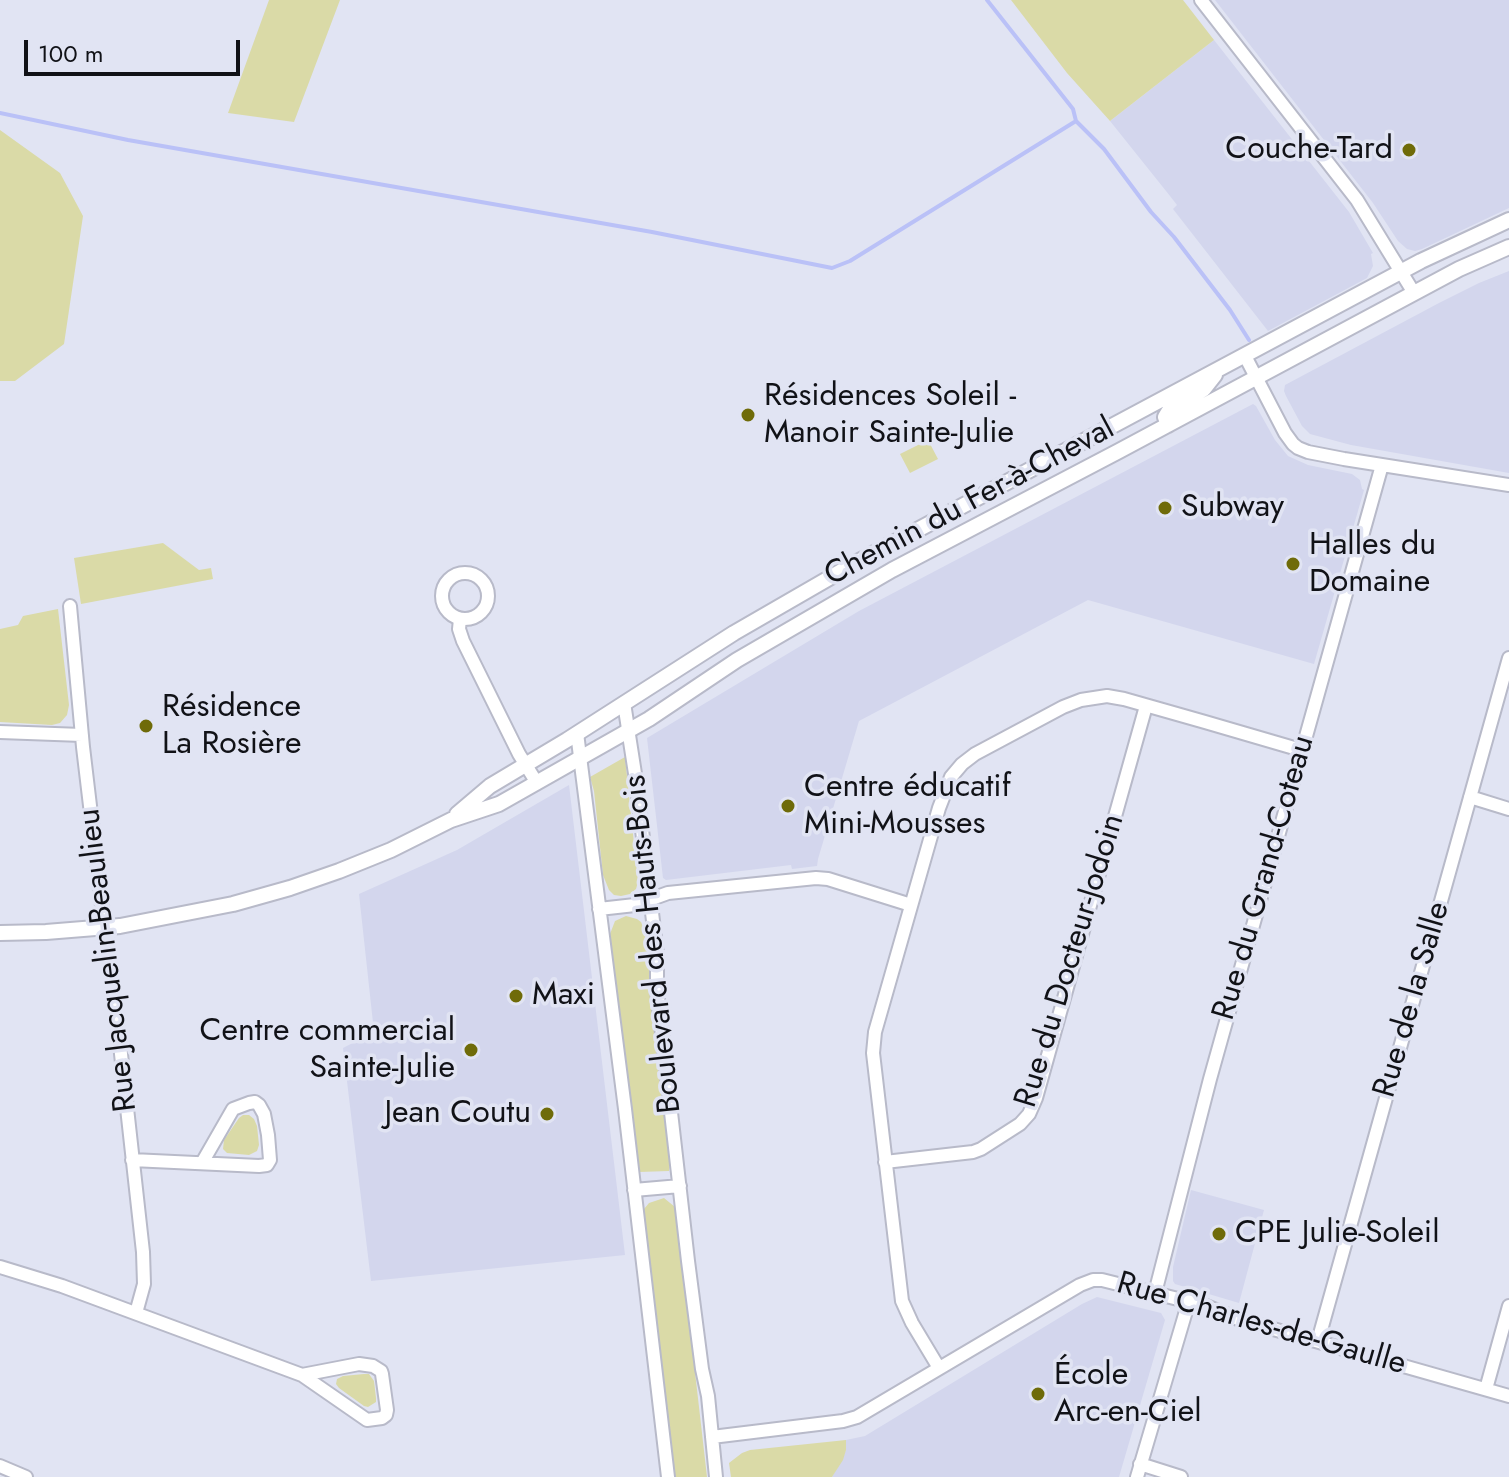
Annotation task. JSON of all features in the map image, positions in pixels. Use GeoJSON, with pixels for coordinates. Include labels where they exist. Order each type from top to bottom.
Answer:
{"type":"FeatureCollection","features":[{"type":"Feature","properties":{"kind":"street"},"geometry":{"type":"LineString","coordinates":[[1201,0],[1357,200],[1414,293]]}},
{"type":"Feature","properties":{"kind":"street","name":"Chemin du Fer-à-Cheval"},"geometry":{"type":"LineString","coordinates":[[451,820],[490,786],[734,633],[885,546],[1401,272],[1509,220]]}},
{"type":"Feature","properties":{"kind":"street","name":"Chemin du Fer-à-Cheval"},"geometry":{"type":"LineString","coordinates":[[0,933],[105,928],[203,911],[290,888],[380,855],[451,820],[499,804],[630,730],[737,660],[860,587],[1414,293],[1509,247]]}},
{"type":"Feature","properties":{"kind":"street"},"geometry":{"type":"LineString","coordinates":[[1245,356],[1285,433],[1293,444],[1308,452],[1509,485]]}},
{"type":"Feature","properties":{"kind":"street"},"geometry":{"type":"LineString","coordinates":[[1168,425],[1165,417],[1168,412],[1204,389],[1218,371]]}},
{"type":"Feature","properties":{"kind":"street","name":"Rue du Grand-Coteau"},"geometry":{"type":"LineString","coordinates":[[1155,1293],[1210,1079],[1382,465]]}},
{"type":"Feature","properties":{"kind":"street","name":"Rue Jacquelin-Beaulieu"},"geometry":{"type":"LineString","coordinates":[[70,606],[144,1277],[136,1313]]}},
{"type":"Feature","properties":{"kind":"street"},"geometry":{"type":"LineString","coordinates":[[460,619],[463,641],[519,754],[537,783]]}},
{"type":"Feature","properties":{"kind":"street","name":"Rue de la Salle"},"geometry":{"type":"LineString","coordinates":[[1318,1341],[1509,658]]}},
{"type":"Feature","properties":{"kind":"street"},"geometry":{"type":"LineString","coordinates":[[939,1368],[902,1301],[873,1041],[947,785],[966,760],[1063,707],[1081,700],[1107,696],[1301,750]]}},
{"type":"Feature","properties":{"kind":"street","name":"Boulevard des Hauts-Bois"},"geometry":{"type":"LineString","coordinates":[[624,703],[630,730],[657,954],[657,990],[716,1477]]}},
{"type":"Feature","properties":{"kind":"street","name":"Rue du Docteur-Jodoin"},"geometry":{"type":"LineString","coordinates":[[885,1162],[973,1152],[1020,1124],[1029,1114],[1146,706]]}},
{"type":"Feature","properties":{"kind":"street"},"geometry":{"type":"LineString","coordinates":[[0,732],[82,735]]}},
{"type":"Feature","properties":{"kind":"street","name":"Boulevard des Hauts-Bois"},"geometry":{"type":"LineString","coordinates":[[577,733],[668,1477]]}},
{"type":"Feature","properties":{"kind":"street"},"geometry":{"type":"LineString","coordinates":[[1470,797],[1509,809]]}},
{"type":"Feature","properties":{"kind":"street"},"geometry":{"type":"LineString","coordinates":[[599,909],[635,905],[668,893],[816,878],[850,885],[911,905]]}},
{"type":"Feature","properties":{"kind":"street"},"geometry":{"type":"LineString","coordinates":[[132,1160],[259,1166],[269,1164],[268,1135],[259,1105],[255,1102],[233,1109],[202,1163]]}},
{"type":"Feature","properties":{"kind":"street"},"geometry":{"type":"LineString","coordinates":[[634,1190],[680,1186]]}},
{"type":"Feature","properties":{"kind":"street"},"geometry":{"type":"LineString","coordinates":[[0,1267],[62,1286],[302,1375],[362,1418],[372,1420],[386,1415],[382,1374],[373,1366],[359,1364],[302,1375]]}},
{"type":"Feature","properties":{"kind":"street","name":"Rue Charles-de-Gaulle"},"geometry":{"type":"LineString","coordinates":[[712,1437],[852,1419],[1086,1282],[1102,1280],[1189,1301],[1238,1319],[1509,1396]]}},
{"type":"Feature","properties":{"kind":"street"},"geometry":{"type":"LineString","coordinates":[[1181,1477],[1139,1471],[1189,1301]]}},
{"type":"Feature","properties":{"kind":"street"},"geometry":{"type":"LineString","coordinates":[[1486,1389],[1509,1306]]}},
{"type":"Feature","properties":{"kind":"street"},"geometry":{"type":"LineString","coordinates":[[0,1466],[26,1477]]}},
{"type":"Feature","properties":{"kind":"shaded area"},"geometry":{"type":"Polygon","coordinates":[[[1215,0],[1509,0],[1509,208],[1422,249],[1407,249],[1215,0]]]}},
{"type":"Feature","properties":{"kind":"shaded area"},"geometry":{"type":"Polygon","coordinates":[[[1214,40],[1349,212],[1373,253],[1373,266],[1367,278],[1268,331],[1173,209],[1177,205],[1110,121],[1214,40]]]}},
{"type":"Feature","properties":{"kind":"shaded area"},"geometry":{"type":"Polygon","coordinates":[[[1509,271],[1509,473],[1351,445],[1310,434],[1302,426],[1286,396],[1285,385],[1439,303],[1509,271]]]}},
{"type":"Feature","properties":{"kind":"shaded area"},"geometry":{"type":"Polygon","coordinates":[[[1253,404],[1288,456],[1308,465],[1352,474],[1360,480],[1364,490],[1314,664],[1088,600],[859,721],[817,866],[792,869],[791,865],[663,878],[647,738],[859,611],[1253,404]]]}},
{"type":"Feature","properties":{"kind":"shaded area"},"geometry":{"type":"Polygon","coordinates":[[[569,785],[625,1255],[371,1281],[343,1048],[374,1032],[359,894],[457,850],[569,785]]]}},
{"type":"Feature","properties":{"kind":"shaded area","name":"CPE Julie-Soleil"},"geometry":{"type":"Polygon","coordinates":[[[1191,1190],[1264,1210],[1239,1303],[1173,1281],[1173,1267],[1191,1190]]]}},
{"type":"Feature","properties":{"kind":"shaded area","name":"École Arc-en-Ciel"},"geometry":{"type":"Polygon","coordinates":[[[1097,1297],[1161,1313],[1165,1320],[1119,1477],[832,1477],[846,1450],[846,1440],[865,1436],[1097,1297]]]}},
{"type":"Feature","properties":{"kind":"green space"},"geometry":{"type":"Polygon","coordinates":[[[269,0],[340,0],[294,122],[228,113],[269,0]]]}},
{"type":"Feature","properties":{"kind":"green space"},"geometry":{"type":"Polygon","coordinates":[[[1011,0],[1183,0],[1214,40],[1110,121],[1067,73],[1011,0]]]}},
{"type":"Feature","properties":{"kind":"green space"},"geometry":{"type":"Polygon","coordinates":[[[0,130],[60,173],[83,216],[64,344],[15,381],[0,381],[0,130]]]}},
{"type":"Feature","properties":{"kind":"green space"},"geometry":{"type":"Polygon","coordinates":[[[928,440],[938,459],[910,473],[900,454],[928,440]]]}},
{"type":"Feature","properties":{"kind":"green space"},"geometry":{"type":"Polygon","coordinates":[[[163,543],[199,570],[211,568],[213,579],[81,604],[74,558],[163,543]]]}},
{"type":"Feature","properties":{"kind":"green space"},"geometry":{"type":"Polygon","coordinates":[[[58,609],[69,705],[67,715],[60,723],[52,725],[0,722],[0,629],[18,625],[23,616],[58,609]]]}},
{"type":"Feature","properties":{"kind":"green space"},"geometry":{"type":"Polygon","coordinates":[[[625,757],[638,882],[630,894],[621,896],[609,890],[603,875],[590,777],[625,757]]]}},
{"type":"Feature","properties":{"kind":"green space"},"geometry":{"type":"Polygon","coordinates":[[[626,916],[641,922],[646,934],[671,1157],[669,1171],[639,1172],[637,1166],[610,934],[615,921],[626,916]]]}},
{"type":"Feature","properties":{"kind":"green space"},"geometry":{"type":"Polygon","coordinates":[[[243,1115],[249,1115],[257,1126],[257,1151],[249,1155],[227,1153],[223,1149],[224,1140],[243,1115]]]}},
{"type":"Feature","properties":{"kind":"green space"},"geometry":{"type":"Polygon","coordinates":[[[664,1198],[675,1207],[677,1215],[707,1477],[672,1477],[642,1217],[649,1203],[664,1198]]]}},
{"type":"Feature","properties":{"kind":"green space"},"geometry":{"type":"Polygon","coordinates":[[[369,1374],[374,1381],[376,1402],[368,1407],[336,1384],[337,1379],[343,1376],[369,1374]]]}},
{"type":"Feature","properties":{"kind":"green space"},"geometry":{"type":"Polygon","coordinates":[[[846,1440],[843,1460],[832,1477],[731,1477],[729,1463],[750,1450],[846,1440]]]}},
{"type":"Feature","properties":{"kind":"waterway"},"geometry":{"type":"LineString","coordinates":[[0,113],[128,140],[652,232],[832,268],[850,261],[1076,121],[1073,109],[987,0]]}},
{"type":"Feature","properties":{"kind":"waterway"},"geometry":{"type":"LineString","coordinates":[[1076,121],[1104,149],[1151,212],[1174,237],[1249,340]]}},
{"type":"Feature","properties":{"kind":"place","name":"Couche-Tard"},"geometry":{"type":"Point","coordinates":[1409,150]}},
{"type":"Feature","properties":{"kind":"place","name":"Résidences Soleil - Manoir Sainte-Julie"},"geometry":{"type":"Point","coordinates":[748,415]}},
{"type":"Feature","properties":{"kind":"place","name":"Subway"},"geometry":{"type":"Point","coordinates":[1165,508]}},
{"type":"Feature","properties":{"kind":"place","name":"Halles du Domaine"},"geometry":{"type":"Point","coordinates":[1293,564]}},
{"type":"Feature","properties":{"kind":"place","name":"Résidence La Rosière"},"geometry":{"type":"Point","coordinates":[146,726]}},
{"type":"Feature","properties":{"kind":"place","name":"Centre éducatif Mini-Mousses"},"geometry":{"type":"Point","coordinates":[788,806]}},
{"type":"Feature","properties":{"kind":"place","name":"Maxi"},"geometry":{"type":"Point","coordinates":[516,996]}},
{"type":"Feature","properties":{"kind":"place","name":"Centre commercial Sainte-Julie"},"geometry":{"type":"Point","coordinates":[471,1050]}},
{"type":"Feature","properties":{"kind":"place","name":"Jean Coutu"},"geometry":{"type":"Point","coordinates":[547,1114]}},
{"type":"Feature","properties":{"kind":"place","name":"CPE Julie-Soleil"},"geometry":{"type":"Point","coordinates":[1219,1234]}},
{"type":"Feature","properties":{"kind":"place","name":"École Arc-en-Ciel"},"geometry":{"type":"Point","coordinates":[1038,1394]}}]}
